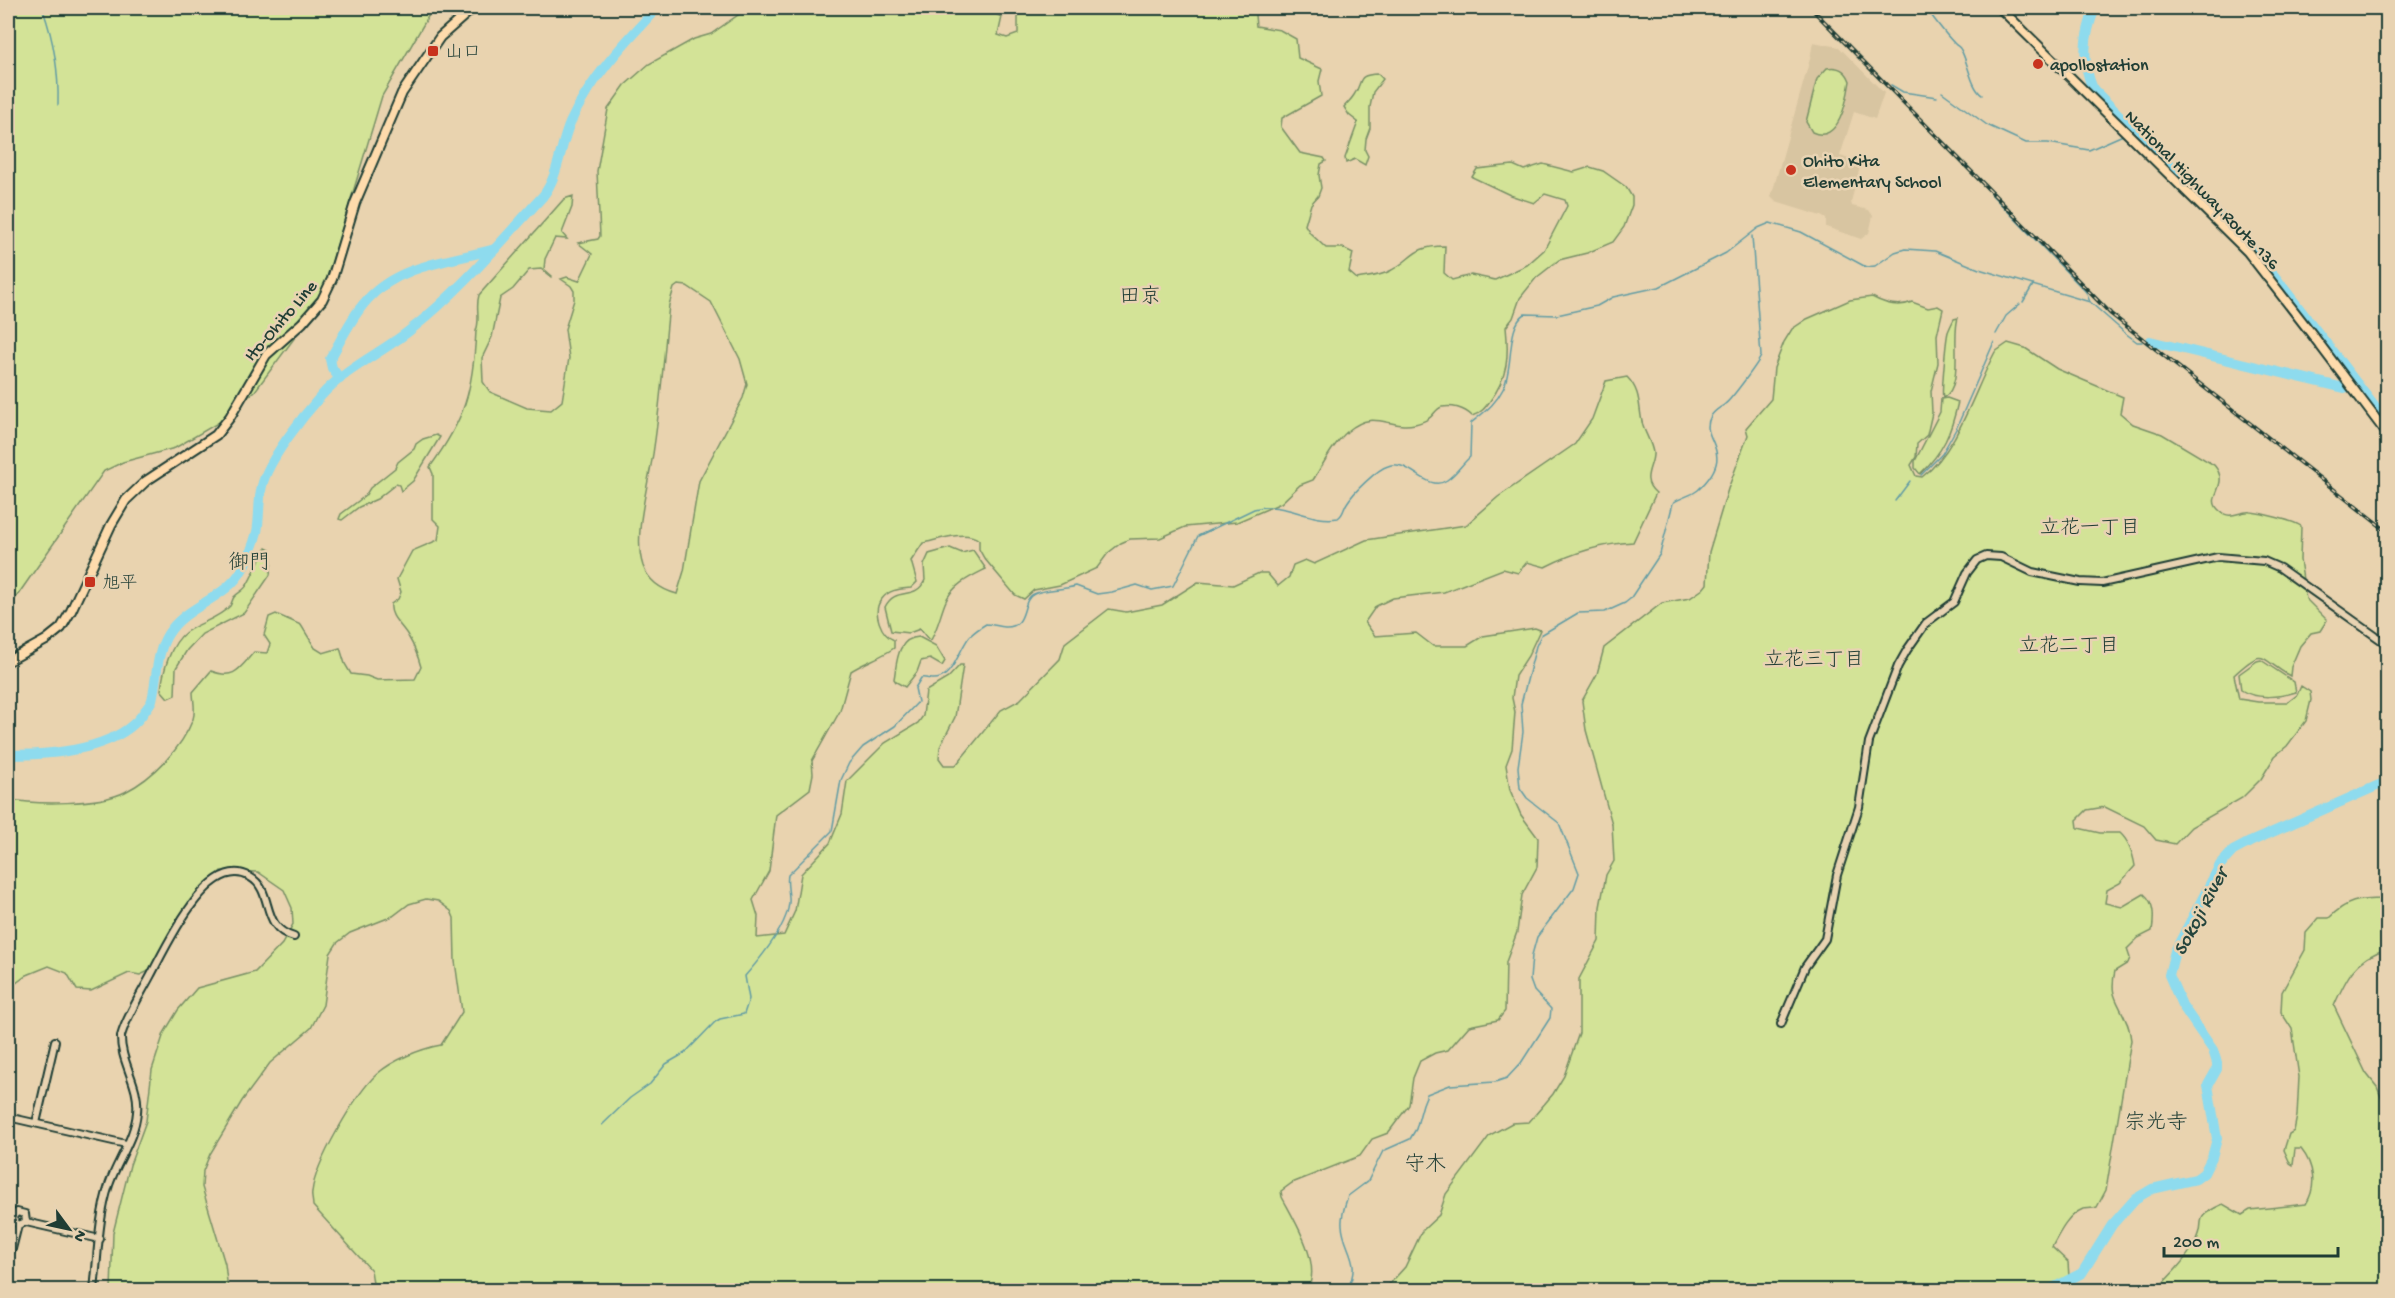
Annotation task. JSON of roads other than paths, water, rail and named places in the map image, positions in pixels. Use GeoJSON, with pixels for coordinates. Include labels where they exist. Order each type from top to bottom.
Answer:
{"type":"FeatureCollection","features":[{"type":"Feature","properties":{"kind":"main road","name":"Ito-Ohito Line"},"geometry":{"type":"LineString","coordinates":[[8,661],[61,628],[111,525],[126,500],[146,481],[216,435],[230,417],[266,355],[302,323],[322,300],[332,279],[355,203],[402,93],[440,38],[473,8]]}},
{"type":"Feature","properties":{"kind":"main road","name":"National Highway Route 136"},"geometry":{"type":"LineString","coordinates":[[2000,8],[2248,252],[2388,435]]}},
{"type":"Feature","properties":{"kind":"street"},"geometry":{"type":"LineString","coordinates":[[1781,1024],[1805,967],[1825,939],[1837,875],[1859,807],[1869,742],[1898,666],[1926,623],[1954,602],[1969,569],[1982,558],[2001,557],[2032,572],[2080,582],[2102,583],[2209,558],[2264,561],[2280,568],[2387,646],[2388,709]]}},
{"type":"Feature","properties":{"kind":"street"},"geometry":{"type":"LineString","coordinates":[[94,1290],[109,1185],[136,1119],[138,1100],[121,1046],[121,1036],[170,939],[193,903],[218,879],[225,875],[244,873],[259,884],[274,924],[284,933],[294,936]]}},
{"type":"Feature","properties":{"kind":"street"},"geometry":{"type":"LineString","coordinates":[[36,1123],[55,1041]]}},
{"type":"Feature","properties":{"kind":"street"},"geometry":{"type":"LineString","coordinates":[[8,1117],[126,1144]]}},
{"type":"Feature","properties":{"kind":"street"},"geometry":{"type":"LineString","coordinates":[[18,1225],[12,1218],[16,1212],[25,1214],[26,1222]]}},
{"type":"Feature","properties":{"kind":"street"},"geometry":{"type":"LineString","coordinates":[[18,1225],[26,1222],[100,1239]]}},
{"type":"Feature","properties":{"kind":"street"},"geometry":{"type":"LineString","coordinates":[[8,1248],[12,1249],[18,1225]]}},
{"type":"Feature","properties":{"kind":"waterway"},"geometry":{"type":"LineString","coordinates":[[44,8],[55,57],[58,105]]}},
{"type":"Feature","properties":{"kind":"waterway"},"geometry":{"type":"LineString","coordinates":[[8,755],[61,752],[99,743],[130,727],[142,715],[152,700],[159,658],[168,634],[185,616],[226,588],[242,570],[257,532],[261,492],[266,475],[296,426],[331,386],[352,369],[398,339],[445,300],[543,196],[553,179],[570,123],[578,107],[598,76],[657,8]]}},
{"type":"Feature","properties":{"kind":"waterway"},"geometry":{"type":"LineString","coordinates":[[1926,8],[1960,49],[1972,81],[1982,95]]}},
{"type":"Feature","properties":{"kind":"waterway"},"geometry":{"type":"LineString","coordinates":[[2095,8],[2085,48],[2089,79],[2093,89],[2256,252],[2388,424]]}},
{"type":"Feature","properties":{"kind":"waterway"},"geometry":{"type":"LineString","coordinates":[[1891,85],[1903,92],[1937,97]]}},
{"type":"Feature","properties":{"kind":"waterway"},"geometry":{"type":"LineString","coordinates":[[1942,92],[1987,125],[2026,143],[2048,143],[2089,150],[2123,135]]}},
{"type":"Feature","properties":{"kind":"waterway"},"geometry":{"type":"LineString","coordinates":[[1990,193],[2086,292],[2090,302]]}},
{"type":"Feature","properties":{"kind":"waterway"},"geometry":{"type":"LineString","coordinates":[[602,1125],[630,1098],[650,1084],[666,1064],[685,1053],[715,1022],[744,1014],[749,999],[745,976],[772,942],[783,922],[789,903],[788,875],[832,831],[841,780],[849,763],[863,747],[895,726],[918,702],[915,688],[921,678],[935,679],[945,675],[970,636],[986,624],[1005,627],[1018,623],[1030,597],[1038,592],[1076,586],[1097,594],[1137,585],[1152,590],[1173,586],[1198,536],[1254,509],[1275,507],[1327,519],[1338,518],[1360,488],[1388,466],[1404,467],[1432,483],[1447,480],[1470,457],[1471,423],[1493,404],[1503,389],[1515,328],[1525,314],[1557,315],[1597,306],[1613,297],[1659,287],[1726,253],[1758,228],[1770,223],[1801,232],[1866,267],[1875,266],[1895,252],[1905,249],[1935,251],[1979,269],[2090,302],[2125,333],[2137,342],[2142,342]]}},
{"type":"Feature","properties":{"kind":"waterway"},"geometry":{"type":"LineString","coordinates":[[1347,1290],[1353,1271],[1353,1263],[1342,1225],[1348,1196],[1368,1181],[1383,1151],[1410,1139],[1416,1129],[1427,1094],[1450,1085],[1495,1082],[1507,1078],[1521,1063],[1550,1018],[1551,1009],[1534,991],[1530,980],[1532,955],[1537,937],[1574,888],[1579,873],[1559,823],[1527,798],[1520,788],[1518,767],[1523,732],[1521,704],[1541,635],[1578,613],[1605,612],[1630,599],[1660,554],[1673,503],[1698,490],[1716,465],[1717,455],[1708,424],[1711,416],[1733,396],[1761,356],[1752,236]]}},
{"type":"Feature","properties":{"kind":"waterway"},"geometry":{"type":"LineString","coordinates":[[340,379],[332,368],[330,359],[356,313],[380,288],[410,271],[495,249]]}},
{"type":"Feature","properties":{"kind":"waterway"},"geometry":{"type":"LineString","coordinates":[[2023,302],[2033,285]]}},
{"type":"Feature","properties":{"kind":"waterway"},"geometry":{"type":"LineString","coordinates":[[1996,334],[2006,316],[2020,304]]}},
{"type":"Feature","properties":{"kind":"waterway"},"geometry":{"type":"LineString","coordinates":[[2150,341],[2344,388],[2357,384]]}},
{"type":"Feature","properties":{"kind":"waterway"},"geometry":{"type":"LineString","coordinates":[[1921,475],[1942,454],[1956,429],[1994,342]]}},
{"type":"Feature","properties":{"kind":"waterway"},"geometry":{"type":"LineString","coordinates":[[1895,501],[1910,481]]}},
{"type":"Feature","properties":{"kind":"waterway","name":"Sokoji River"},"geometry":{"type":"LineString","coordinates":[[2049,1290],[2082,1273],[2112,1225],[2135,1199],[2152,1189],[2196,1179],[2204,1173],[2212,1157],[2217,1139],[2208,1085],[2217,1069],[2217,1063],[2213,1050],[2182,1005],[2169,975],[2175,951],[2220,865],[2233,851],[2250,842],[2388,781]]}},
{"type":"Feature","properties":{"kind":"railway"},"geometry":{"type":"LineString","coordinates":[[1811,8],[2111,314],[2388,532]]}},
{"type":"Feature","properties":{"kind":"place","name":"山口"},"geometry":{"type":"Point","coordinates":[433,51]}},
{"type":"Feature","properties":{"kind":"place","name":"apollostation"},"geometry":{"type":"Point","coordinates":[2038,64]}},
{"type":"Feature","properties":{"kind":"place","name":"Ohito Kita Elementary School"},"geometry":{"type":"Point","coordinates":[1791,170]}},
{"type":"Feature","properties":{"kind":"place","name":"旭平"},"geometry":{"type":"Point","coordinates":[90,582]}},
{"type":"Feature","properties":{"kind":"district","name":"田京"},"geometry":{"type":"Point","coordinates":[1140,295]}},
{"type":"Feature","properties":{"kind":"district","name":"立花一丁目"},"geometry":{"type":"Point","coordinates":[2090,526]}},
{"type":"Feature","properties":{"kind":"district","name":"御門"},"geometry":{"type":"Point","coordinates":[249,561]}},
{"type":"Feature","properties":{"kind":"district","name":"立花二丁目"},"geometry":{"type":"Point","coordinates":[2069,644]}},
{"type":"Feature","properties":{"kind":"district","name":"立花三丁目"},"geometry":{"type":"Point","coordinates":[1814,658]}},
{"type":"Feature","properties":{"kind":"district","name":"宗光寺"},"geometry":{"type":"Point","coordinates":[2156,1121]}},
{"type":"Feature","properties":{"kind":"district","name":"守木"},"geometry":{"type":"Point","coordinates":[1425,1163]}}]}
